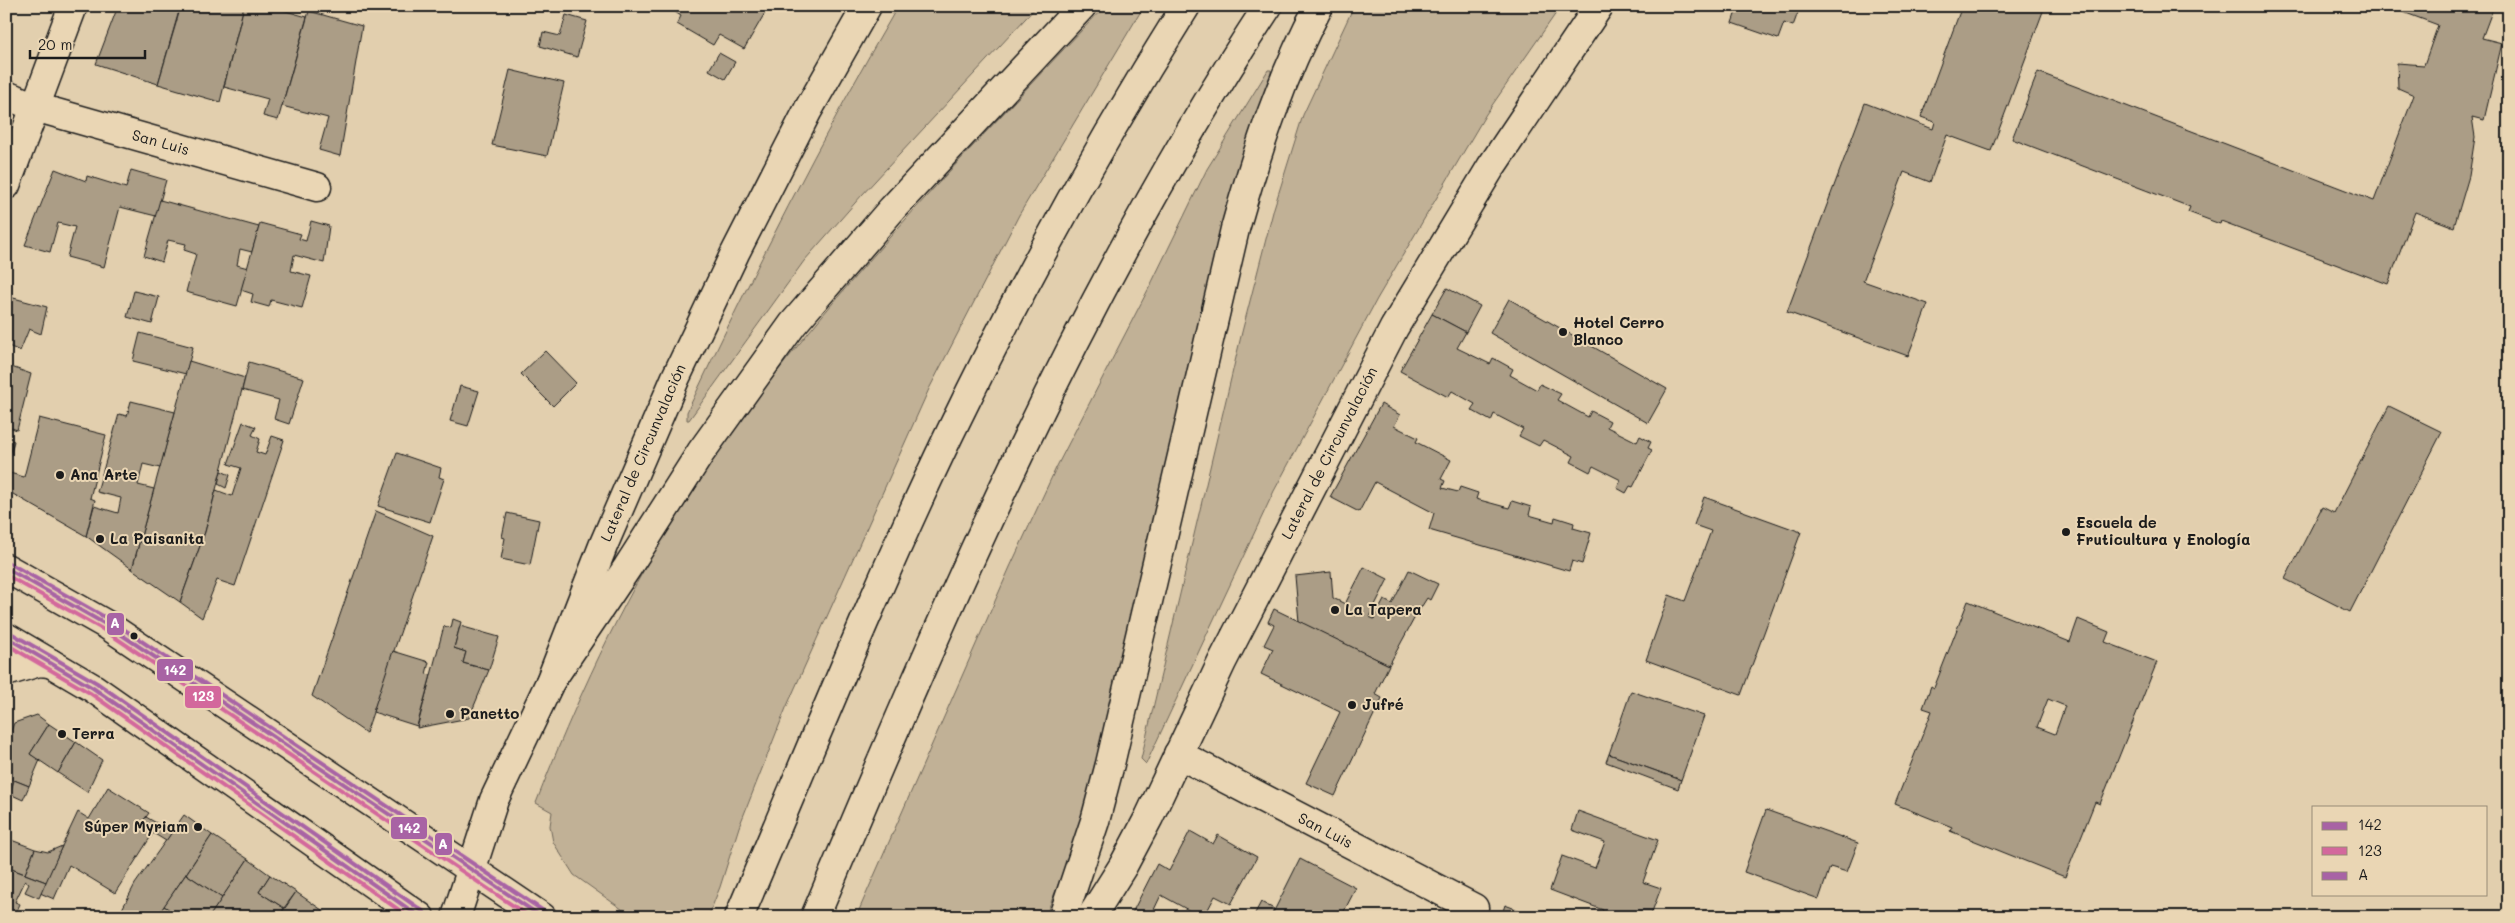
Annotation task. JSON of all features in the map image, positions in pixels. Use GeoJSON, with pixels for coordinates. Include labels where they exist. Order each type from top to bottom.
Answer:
{"type":"FeatureCollection","features":[{"type":"Feature","properties":{"kind":"main road"},"geometry":{"type":"LineString","coordinates":[[6,186],[73,6]]}},
{"type":"Feature","properties":{"kind":"main road","name":"Lateral de Circunvalación"},"geometry":{"type":"LineString","coordinates":[[456,917],[494,800],[550,682],[604,546],[702,319],[808,110],[867,6]]}},
{"type":"Feature","properties":{"kind":"main road"},"geometry":{"type":"LineString","coordinates":[[550,682],[627,568],[701,452],[793,324],[892,209],[1082,6]]}},
{"type":"Feature","properties":{"kind":"main road"},"geometry":{"type":"LineString","coordinates":[[739,917],[826,710],[950,433],[1026,283],[1123,109],[1186,6]]}},
{"type":"Feature","properties":{"kind":"main road"},"geometry":{"type":"LineString","coordinates":[[815,917],[950,603],[1065,361],[1166,174],[1268,6]]}},
{"type":"Feature","properties":{"kind":"main road"},"geometry":{"type":"LineString","coordinates":[[1062,917],[1094,821],[1110,764],[1235,229],[1252,167],[1280,87],[1319,6]]}},
{"type":"Feature","properties":{"kind":"main road","name":"Lateral de Circunvalación"},"geometry":{"type":"LineString","coordinates":[[1091,917],[1140,833],[1266,575],[1394,328],[1491,167],[1599,6]]}},
{"type":"Feature","properties":{"kind":"main road","name":"San Luis"},"geometry":{"type":"LineString","coordinates":[[6,95],[34,107],[317,187]]}},
{"type":"Feature","properties":{"kind":"main road"},"geometry":{"type":"LineString","coordinates":[[6,568],[107,625],[542,917]]}},
{"type":"Feature","properties":{"kind":"main road"},"geometry":{"type":"LineString","coordinates":[[6,637],[93,688],[420,917]]}},
{"type":"Feature","properties":{"kind":"main road"},"geometry":{"type":"LineString","coordinates":[[6,672],[39,662],[50,663]]}},
{"type":"Feature","properties":{"kind":"main road","name":"San Luis"},"geometry":{"type":"LineString","coordinates":[[1178,754],[1474,908]]}},
{"type":"Feature","properties":{"kind":"shaded area"},"geometry":{"type":"Polygon","coordinates":[[[898,6],[1037,6],[862,195],[804,261],[689,420],[687,420],[687,412],[762,258],[815,156],[898,6]]]}},
{"type":"Feature","properties":{"kind":"shaded area"},"geometry":{"type":"Polygon","coordinates":[[[1105,6],[1144,6],[1019,215],[929,389],[786,708],[739,827],[720,887],[708,917],[633,917],[574,875],[553,842],[550,826],[552,812],[536,803],[566,728],[636,583],[677,514],[738,424],[838,297],[945,176],[1105,6]]]}},
{"type":"Feature","properties":{"kind":"shaded area"},"geometry":{"type":"Polygon","coordinates":[[[1354,6],[1561,6],[1486,114],[1377,299],[1274,491],[1146,764],[1141,759],[1242,332],[1274,208],[1303,115],[1354,6]]]}},
{"type":"Feature","properties":{"kind":"shaded area"},"geometry":{"type":"Polygon","coordinates":[[[1268,70],[1271,70],[1271,74],[1247,142],[1214,257],[1093,778],[1067,863],[1045,917],[856,917],[1010,567],[1056,468],[1152,282],[1207,169],[1268,70]]]}},
{"type":"Feature","properties":{"kind":"building"},"geometry":{"type":"Polygon","coordinates":[[[118,6],[167,6],[179,11],[158,84],[96,64],[118,6]]]}},
{"type":"Feature","properties":{"kind":"building"},"geometry":{"type":"Polygon","coordinates":[[[181,6],[244,6],[220,102],[158,84],[181,6]]]}},
{"type":"Feature","properties":{"kind":"building"},"geometry":{"type":"Polygon","coordinates":[[[244,6],[268,6],[307,17],[278,120],[263,116],[268,99],[224,87],[244,6]]]}},
{"type":"Feature","properties":{"kind":"building"},"geometry":{"type":"Polygon","coordinates":[[[666,6],[769,6],[744,49],[719,35],[713,45],[677,24],[681,16],[666,6]]]}},
{"type":"Feature","properties":{"kind":"building"},"geometry":{"type":"Polygon","coordinates":[[[1738,6],[1800,7],[1793,26],[1784,23],[1778,39],[1732,23],[1738,6]]]}},
{"type":"Feature","properties":{"kind":"building"},"geometry":{"type":"Polygon","coordinates":[[[1962,6],[2045,6],[1991,151],[1947,135],[1930,182],[1904,172],[1863,281],[1928,304],[1908,356],[1787,312],[1865,103],[1933,129],[1935,122],[1921,117],[1962,6]]]}},
{"type":"Feature","properties":{"kind":"building"},"geometry":{"type":"Polygon","coordinates":[[[2387,6],[2494,6],[2482,38],[2502,43],[2484,120],[2472,117],[2475,137],[2469,176],[2454,227],[2415,212],[2388,284],[2221,221],[2220,224],[2188,212],[2190,207],[2012,139],[2038,72],[2374,201],[2414,95],[2398,88],[2397,63],[2424,65],[2438,25],[2387,6]]]}},
{"type":"Feature","properties":{"kind":"building"},"geometry":{"type":"Polygon","coordinates":[[[309,11],[362,26],[340,156],[319,150],[328,118],[282,106],[309,11]]]}},
{"type":"Feature","properties":{"kind":"building"},"geometry":{"type":"Polygon","coordinates":[[[566,15],[587,21],[577,57],[540,46],[543,32],[560,36],[566,15]]]}},
{"type":"Feature","properties":{"kind":"building"},"geometry":{"type":"Polygon","coordinates":[[[719,53],[735,62],[725,79],[709,70],[719,53]]]}},
{"type":"Feature","properties":{"kind":"building"},"geometry":{"type":"Polygon","coordinates":[[[510,70],[564,83],[547,156],[492,145],[510,70]]]}},
{"type":"Feature","properties":{"kind":"building"},"geometry":{"type":"Polygon","coordinates":[[[55,169],[86,181],[87,176],[126,188],[131,170],[166,180],[156,216],[120,207],[104,267],[67,257],[75,227],[58,223],[50,252],[25,245],[55,169]]]}},
{"type":"Feature","properties":{"kind":"building"},"geometry":{"type":"Polygon","coordinates":[[[160,200],[259,227],[252,252],[240,249],[237,265],[248,268],[237,306],[186,292],[196,254],[184,250],[186,244],[168,240],[162,262],[144,256],[160,200]]]}},
{"type":"Feature","properties":{"kind":"building"},"geometry":{"type":"Polygon","coordinates":[[[311,221],[329,226],[324,263],[294,255],[291,271],[311,276],[302,308],[271,300],[269,307],[251,302],[253,294],[241,290],[260,223],[301,234],[299,239],[306,241],[311,221]]]}},
{"type":"Feature","properties":{"kind":"building"},"geometry":{"type":"Polygon","coordinates":[[[1447,288],[1480,306],[1466,332],[1432,314],[1447,288]]]}},
{"type":"Feature","properties":{"kind":"building"},"geometry":{"type":"Polygon","coordinates":[[[134,291],[159,297],[152,324],[127,317],[134,291]]]}},
{"type":"Feature","properties":{"kind":"building"},"geometry":{"type":"Polygon","coordinates":[[[6,296],[47,307],[41,334],[29,329],[20,351],[6,345],[6,296]]]}},
{"type":"Feature","properties":{"kind":"building"},"geometry":{"type":"Polygon","coordinates":[[[1509,299],[1667,389],[1648,423],[1490,333],[1509,299]]]}},
{"type":"Feature","properties":{"kind":"building"},"geometry":{"type":"Polygon","coordinates":[[[1432,314],[1466,332],[1457,348],[1490,364],[1493,358],[1513,369],[1510,375],[1537,390],[1540,384],[1561,394],[1557,400],[1588,417],[1591,411],[1610,421],[1607,427],[1637,442],[1640,436],[1651,442],[1648,448],[1652,450],[1633,487],[1630,486],[1626,493],[1617,488],[1621,480],[1593,466],[1590,472],[1571,462],[1574,456],[1543,440],[1539,446],[1519,436],[1523,429],[1494,414],[1491,421],[1471,410],[1475,404],[1452,391],[1448,397],[1400,371],[1432,314]]]}},
{"type":"Feature","properties":{"kind":"building"},"geometry":{"type":"Polygon","coordinates":[[[140,333],[193,347],[186,374],[133,361],[140,333]]]}},
{"type":"Feature","properties":{"kind":"building"},"geometry":{"type":"Polygon","coordinates":[[[545,351],[576,383],[553,406],[521,374],[545,351]]]}},
{"type":"Feature","properties":{"kind":"building"},"geometry":{"type":"Polygon","coordinates":[[[189,361],[245,378],[205,532],[180,602],[132,569],[189,361]]]}},
{"type":"Feature","properties":{"kind":"building"},"geometry":{"type":"Polygon","coordinates":[[[249,362],[304,378],[289,424],[274,419],[279,400],[242,390],[249,362]]]}},
{"type":"Feature","properties":{"kind":"building"},"geometry":{"type":"Polygon","coordinates":[[[6,365],[31,374],[17,430],[6,426],[6,365]]]}},
{"type":"Feature","properties":{"kind":"building"},"geometry":{"type":"Polygon","coordinates":[[[460,386],[479,391],[468,426],[450,421],[460,386]]]}},
{"type":"Feature","properties":{"kind":"building"},"geometry":{"type":"Polygon","coordinates":[[[131,401],[175,412],[160,468],[143,464],[138,485],[154,489],[132,569],[86,536],[94,506],[118,513],[121,498],[97,492],[119,414],[127,416],[131,401]]]}},
{"type":"Feature","properties":{"kind":"building"},"geometry":{"type":"Polygon","coordinates":[[[1381,404],[1400,415],[1394,426],[1418,438],[1416,442],[1451,460],[1441,479],[1445,481],[1442,488],[1458,492],[1460,487],[1478,493],[1476,499],[1509,508],[1512,501],[1531,507],[1529,515],[1554,522],[1555,517],[1574,523],[1573,528],[1591,533],[1582,564],[1572,561],[1569,571],[1429,530],[1434,513],[1375,482],[1359,512],[1330,497],[1381,404]]]}},
{"type":"Feature","properties":{"kind":"building"},"geometry":{"type":"Polygon","coordinates":[[[2389,406],[2442,432],[2350,612],[2285,579],[2322,507],[2334,513],[2389,406]]]}},
{"type":"Feature","properties":{"kind":"building","name":"Ana Arte"},"geometry":{"type":"Polygon","coordinates":[[[39,418],[106,435],[90,498],[95,500],[86,536],[6,490],[6,472],[24,477],[39,418]]]}},
{"type":"Feature","properties":{"kind":"building"},"geometry":{"type":"Polygon","coordinates":[[[243,422],[256,427],[252,435],[260,439],[256,452],[265,455],[272,436],[284,440],[235,586],[217,580],[202,618],[180,602],[205,532],[216,490],[232,496],[241,468],[228,464],[243,422]]]}},
{"type":"Feature","properties":{"kind":"building"},"geometry":{"type":"Polygon","coordinates":[[[6,438],[14,441],[6,470],[6,438]]]}},
{"type":"Feature","properties":{"kind":"building"},"geometry":{"type":"Polygon","coordinates":[[[397,453],[441,468],[439,477],[444,479],[430,522],[378,506],[397,453]]]}},
{"type":"Feature","properties":{"kind":"building"},"geometry":{"type":"Polygon","coordinates":[[[221,471],[230,475],[226,488],[218,484],[221,471]]]}},
{"type":"Feature","properties":{"kind":"building"},"geometry":{"type":"Polygon","coordinates":[[[1704,497],[1801,532],[1741,695],[1646,660],[1669,595],[1685,601],[1711,531],[1694,525],[1704,497]]]}},
{"type":"Feature","properties":{"kind":"building"},"geometry":{"type":"Polygon","coordinates":[[[376,511],[433,536],[366,733],[312,696],[376,511]]]}},
{"type":"Feature","properties":{"kind":"building"},"geometry":{"type":"Polygon","coordinates":[[[507,513],[539,520],[530,565],[501,559],[505,538],[502,537],[507,513]]]}},
{"type":"Feature","properties":{"kind":"building","name":"La Tapera"},"geometry":{"type":"Polygon","coordinates":[[[1364,567],[1388,579],[1369,617],[1374,619],[1384,600],[1392,604],[1409,570],[1438,584],[1430,600],[1427,598],[1415,617],[1389,665],[1299,622],[1295,576],[1331,572],[1333,598],[1345,604],[1364,567]]]}},
{"type":"Feature","properties":{"kind":"building"},"geometry":{"type":"Polygon","coordinates":[[[1968,601],[2070,642],[2078,619],[2109,632],[2105,642],[2157,662],[2100,804],[2095,802],[2065,877],[1950,831],[1952,827],[1895,804],[1932,711],[1923,708],[1931,686],[1934,688],[1968,601]],[[2048,699],[2037,727],[2055,734],[2065,706],[2048,699]]]}},
{"type":"Feature","properties":{"kind":"building","name":"Jufré"},"geometry":{"type":"Polygon","coordinates":[[[1274,609],[1389,665],[1375,694],[1382,698],[1335,796],[1306,783],[1340,712],[1261,674],[1273,649],[1264,645],[1274,625],[1268,622],[1274,609]]]}},
{"type":"Feature","properties":{"kind":"building"},"geometry":{"type":"Polygon","coordinates":[[[453,619],[461,622],[454,648],[466,652],[463,663],[489,670],[469,718],[417,728],[444,626],[451,628],[453,619]]]}},
{"type":"Feature","properties":{"kind":"building"},"geometry":{"type":"Polygon","coordinates":[[[460,626],[499,637],[489,670],[463,663],[466,652],[454,648],[460,626]]]}},
{"type":"Feature","properties":{"kind":"building"},"geometry":{"type":"Polygon","coordinates":[[[393,651],[429,662],[426,674],[431,675],[417,726],[373,712],[393,651]]]}},
{"type":"Feature","properties":{"kind":"building"},"geometry":{"type":"Polygon","coordinates":[[[1631,691],[1704,716],[1681,780],[1609,754],[1631,691]]]}},
{"type":"Feature","properties":{"kind":"building"},"geometry":{"type":"Polygon","coordinates":[[[37,715],[49,724],[30,754],[40,760],[29,786],[14,780],[7,801],[6,744],[14,723],[37,715]]]}},
{"type":"Feature","properties":{"kind":"building"},"geometry":{"type":"Polygon","coordinates":[[[49,724],[76,742],[58,773],[30,754],[49,724]]]}},
{"type":"Feature","properties":{"kind":"building"},"geometry":{"type":"Polygon","coordinates":[[[76,742],[102,760],[87,792],[58,773],[76,742]]]}},
{"type":"Feature","properties":{"kind":"building"},"geometry":{"type":"Polygon","coordinates":[[[1609,754],[1681,780],[1678,789],[1606,762],[1609,754]]]}},
{"type":"Feature","properties":{"kind":"building"},"geometry":{"type":"Polygon","coordinates":[[[14,780],[29,786],[23,800],[10,794],[14,780]]]}},
{"type":"Feature","properties":{"kind":"building"},"geometry":{"type":"Polygon","coordinates":[[[108,787],[149,813],[140,825],[153,833],[115,893],[69,865],[54,899],[40,893],[78,812],[89,819],[108,787]]]}},
{"type":"Feature","properties":{"kind":"building"},"geometry":{"type":"Polygon","coordinates":[[[1766,810],[1858,843],[1847,872],[1830,867],[1819,899],[1744,872],[1766,810]]]}},
{"type":"Feature","properties":{"kind":"building"},"geometry":{"type":"Polygon","coordinates":[[[1578,811],[1658,840],[1643,882],[1661,888],[1650,917],[1600,917],[1603,910],[1550,890],[1562,856],[1595,868],[1605,842],[1572,830],[1578,811]]]}},
{"type":"Feature","properties":{"kind":"building"},"geometry":{"type":"Polygon","coordinates":[[[184,815],[212,835],[157,917],[118,917],[135,884],[184,815]]]}},
{"type":"Feature","properties":{"kind":"building"},"geometry":{"type":"Polygon","coordinates":[[[146,817],[172,832],[166,841],[140,825],[146,817]]]}},
{"type":"Feature","properties":{"kind":"building"},"geometry":{"type":"Polygon","coordinates":[[[1190,831],[1213,844],[1218,835],[1257,857],[1231,904],[1215,896],[1204,917],[1201,917],[1161,895],[1152,914],[1146,911],[1142,917],[1130,917],[1157,864],[1169,871],[1190,831]]]}},
{"type":"Feature","properties":{"kind":"building"},"geometry":{"type":"Polygon","coordinates":[[[212,835],[248,859],[222,898],[186,874],[212,835]]]}},
{"type":"Feature","properties":{"kind":"building"},"geometry":{"type":"Polygon","coordinates":[[[6,838],[35,849],[25,874],[6,867],[6,838]]]}},
{"type":"Feature","properties":{"kind":"building"},"geometry":{"type":"Polygon","coordinates":[[[62,846],[46,882],[25,874],[35,849],[48,852],[62,846]]]}},
{"type":"Feature","properties":{"kind":"building"},"geometry":{"type":"Polygon","coordinates":[[[248,859],[270,875],[259,892],[284,908],[279,917],[209,917],[248,859]]]}},
{"type":"Feature","properties":{"kind":"building"},"geometry":{"type":"Polygon","coordinates":[[[1300,859],[1356,888],[1341,917],[1271,917],[1300,859]]]}},
{"type":"Feature","properties":{"kind":"building"},"geometry":{"type":"Polygon","coordinates":[[[6,867],[46,882],[39,898],[25,892],[29,884],[25,881],[15,902],[20,904],[14,917],[6,917],[6,867]]]}},
{"type":"Feature","properties":{"kind":"building"},"geometry":{"type":"Polygon","coordinates":[[[186,874],[222,898],[209,917],[180,917],[164,906],[186,874]]]}},
{"type":"Feature","properties":{"kind":"building"},"geometry":{"type":"Polygon","coordinates":[[[270,875],[296,892],[284,908],[259,892],[270,875]]]}},
{"type":"Feature","properties":{"kind":"building"},"geometry":{"type":"Polygon","coordinates":[[[296,892],[332,917],[279,917],[296,892]]]}},
{"type":"Feature","properties":{"kind":"building"},"geometry":{"type":"Polygon","coordinates":[[[1261,902],[1274,909],[1271,917],[1253,917],[1261,902]]]}},
{"type":"Feature","properties":{"kind":"building"},"geometry":{"type":"Polygon","coordinates":[[[1505,905],[1537,917],[1501,917],[1505,905]]]}},
{"type":"Feature","properties":{"kind":"building"},"geometry":{"type":"Polygon","coordinates":[[[164,906],[180,917],[157,917],[164,906]]]}},
{"type":"Feature","properties":{"kind":"transit line","name":"A"},"geometry":{"type":"LineString","coordinates":[[9,563],[110,620],[545,912]]}},
{"type":"Feature","properties":{"kind":"transit line","name":"142"},"geometry":{"type":"LineString","coordinates":[[6,568],[107,625],[542,917]]}},
{"type":"Feature","properties":{"kind":"transit line","name":"123"},"geometry":{"type":"LineString","coordinates":[[6,575],[104,630],[530,917]]}},
{"type":"Feature","properties":{"kind":"transit line","name":"A"},"geometry":{"type":"LineString","coordinates":[[9,632],[97,683],[424,912]]}},
{"type":"Feature","properties":{"kind":"transit line","name":"142"},"geometry":{"type":"LineString","coordinates":[[6,637],[93,688],[420,917]]}},
{"type":"Feature","properties":{"kind":"transit line","name":"123"},"geometry":{"type":"LineString","coordinates":[[6,644],[90,693],[409,917]]}},
{"type":"Feature","properties":{"kind":"place","name":"Hotel Cerro Blanco"},"geometry":{"type":"Point","coordinates":[1563,332]}},
{"type":"Feature","properties":{"kind":"place","name":"Ana Arte"},"geometry":{"type":"Point","coordinates":[60,475]}},
{"type":"Feature","properties":{"kind":"place","name":"Escuela de Fruticultura y Enología"},"geometry":{"type":"Point","coordinates":[2066,532]}},
{"type":"Feature","properties":{"kind":"place","name":"La Paisanita"},"geometry":{"type":"Point","coordinates":[100,539]}},
{"type":"Feature","properties":{"kind":"place","name":"La Tapera"},"geometry":{"type":"Point","coordinates":[1335,610]}},
{"type":"Feature","properties":{"kind":"place","name":"Jufré"},"geometry":{"type":"Point","coordinates":[1352,705]}},
{"type":"Feature","properties":{"kind":"place","name":"Panetto"},"geometry":{"type":"Point","coordinates":[450,714]}},
{"type":"Feature","properties":{"kind":"place","name":"Terra"},"geometry":{"type":"Point","coordinates":[62,734]}},
{"type":"Feature","properties":{"kind":"place","name":"Súper Myriam"},"geometry":{"type":"Point","coordinates":[198,827]}}]}
